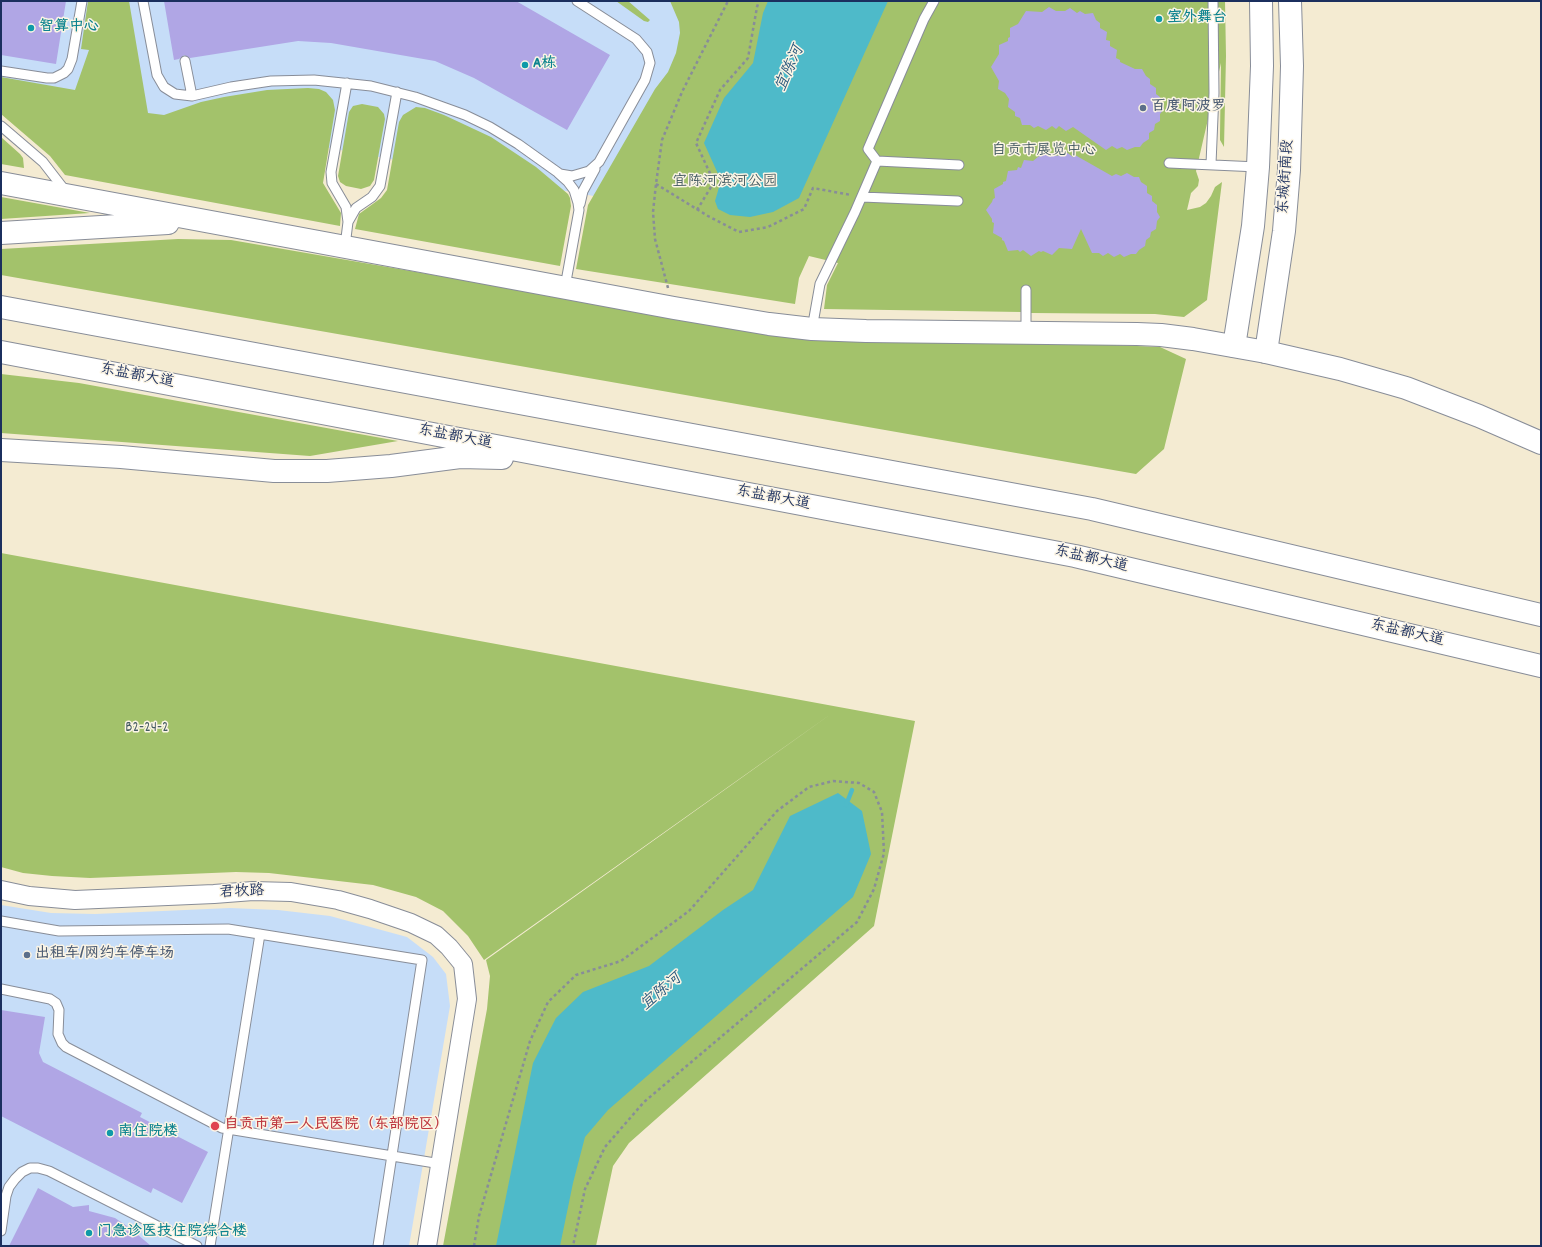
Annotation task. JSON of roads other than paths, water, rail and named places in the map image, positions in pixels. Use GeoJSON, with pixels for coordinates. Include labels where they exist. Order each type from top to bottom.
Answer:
{"type":"FeatureCollection","features":[{"type":"Feature","properties":{"kind":"main road","name":"东城街南段"},"geometry":{"type":"LineString","coordinates":[[1234,346],[1253,226],[1258,167],[1262,66],[1261,1]]}},
{"type":"Feature","properties":{"kind":"main road","name":"东城街南段"},"geometry":{"type":"LineString","coordinates":[[1266,352],[1284,231],[1289,170],[1292,66],[1290,1]]}},
{"type":"Feature","properties":{"kind":"main road"},"geometry":{"type":"LineString","coordinates":[[1,183],[674,308],[769,324],[812,329],[866,331],[1161,335],[1234,346],[1340,369],[1406,388],[1479,416],[1541,443]]}},
{"type":"Feature","properties":{"kind":"main road"},"geometry":{"type":"LineString","coordinates":[[1,233],[130,224],[211,222]]}},
{"type":"Feature","properties":{"kind":"main road"},"geometry":{"type":"LineString","coordinates":[[1,307],[1092,509],[1541,615]]}},
{"type":"Feature","properties":{"kind":"main road","name":"东盐都大道"},"geometry":{"type":"LineString","coordinates":[[1,352],[1075,556],[1541,666]]}},
{"type":"Feature","properties":{"kind":"main road"},"geometry":{"type":"LineString","coordinates":[[1,450],[122,456],[274,471],[327,471],[391,466],[460,457],[566,459]]}},
{"type":"Feature","properties":{"kind":"street","name":"君牧路"},"geometry":{"type":"LineString","coordinates":[[1,890],[29,896],[75,900],[253,891],[299,894],[344,902],[370,909],[411,923],[436,935],[449,947],[463,964],[467,999],[441,1164]]}},
{"type":"Feature","properties":{"kind":"street"},"geometry":{"type":"LineString","coordinates":[[427,1246],[441,1164]]}},
{"type":"Feature","properties":{"kind":"lane"},"geometry":{"type":"LineString","coordinates":[[1,71],[47,78],[54,78],[64,73],[68,69],[72,58],[82,1]]}},
{"type":"Feature","properties":{"kind":"lane"},"geometry":{"type":"LineString","coordinates":[[143,1],[155,68],[160,82],[169,91],[175,94],[192,96],[231,87],[271,82],[314,80],[347,83],[397,92],[433,102],[478,121],[518,144],[560,174],[572,176],[589,172],[599,162]]}},
{"type":"Feature","properties":{"kind":"lane"},"geometry":{"type":"LineString","coordinates":[[565,287],[583,191],[646,80],[650,63],[647,52],[636,39],[577,1]]}},
{"type":"Feature","properties":{"kind":"lane"},"geometry":{"type":"LineString","coordinates":[[877,161],[868,149],[924,19],[934,1]]}},
{"type":"Feature","properties":{"kind":"lane"},"geometry":{"type":"LineString","coordinates":[[1211,164],[1214,100],[1213,1]]}},
{"type":"Feature","properties":{"kind":"lane"},"geometry":{"type":"LineString","coordinates":[[185,61],[192,96]]}},
{"type":"Feature","properties":{"kind":"lane"},"geometry":{"type":"LineString","coordinates":[[345,246],[348,222],[346,207],[332,183],[331,172],[347,83]]}},
{"type":"Feature","properties":{"kind":"lane"},"geometry":{"type":"LineString","coordinates":[[348,222],[356,208],[372,197],[380,186],[397,92]]}},
{"type":"Feature","properties":{"kind":"lane"},"geometry":{"type":"LineString","coordinates":[[1,126],[43,162],[70,196]]}},
{"type":"Feature","properties":{"kind":"lane"},"geometry":{"type":"LineString","coordinates":[[877,161],[960,165]]}},
{"type":"Feature","properties":{"kind":"lane"},"geometry":{"type":"LineString","coordinates":[[812,329],[820,284],[862,197],[877,161]]}},
{"type":"Feature","properties":{"kind":"lane"},"geometry":{"type":"LineString","coordinates":[[1169,163],[1258,167]]}},
{"type":"Feature","properties":{"kind":"lane"},"geometry":{"type":"LineString","coordinates":[[554,170],[568,182],[574,190],[577,197],[579,210]]}},
{"type":"Feature","properties":{"kind":"lane"},"geometry":{"type":"LineString","coordinates":[[862,197],[958,200]]}},
{"type":"Feature","properties":{"kind":"lane"},"geometry":{"type":"LineString","coordinates":[[1026,290],[1026,333]]}},
{"type":"Feature","properties":{"kind":"lane"},"geometry":{"type":"LineString","coordinates":[[1,921],[59,931],[228,929],[422,960],[378,1246]]}},
{"type":"Feature","properties":{"kind":"lane"},"geometry":{"type":"LineString","coordinates":[[210,1246],[260,934]]}},
{"type":"Feature","properties":{"kind":"lane"},"geometry":{"type":"LineString","coordinates":[[1,989],[43,996],[50,999],[56,1004],[59,1010],[58,1034],[62,1043],[66,1047],[222,1128],[441,1164]]}},
{"type":"Feature","properties":{"kind":"lane"},"geometry":{"type":"LineString","coordinates":[[1,1231],[6,1196],[9,1186],[22,1172],[30,1168],[38,1168],[50,1171],[197,1246]]}},
{"type":"Feature","properties":{"kind":"water"},"geometry":{"type":"Polygon","coordinates":[[[768,1],[888,1],[799,198],[773,212],[750,217],[730,215],[718,209],[715,201],[720,184],[719,176],[704,143],[724,98],[753,63],[763,13],[768,1]]]}},
{"type":"Feature","properties":{"kind":"water"},"geometry":{"type":"Polygon","coordinates":[[[838,793],[862,811],[871,854],[853,897],[608,1110],[585,1137],[573,1183],[560,1246],[496,1246],[533,1063],[556,1018],[583,992],[649,966],[723,910],[753,890],[790,816],[838,793]]]}},
{"type":"Feature","properties":{"kind":"waterway","name":"宜陈河"},"geometry":{"type":"LineString","coordinates":[[846,805],[852,790]]}},
{"type":"Feature","properties":{"kind":"place","name":"室外舞台"},"geometry":{"type":"Point","coordinates":[1159,19]}},
{"type":"Feature","properties":{"kind":"place","name":"智算中心"},"geometry":{"type":"Point","coordinates":[31,28]}},
{"type":"Feature","properties":{"kind":"place","name":"A栋"},"geometry":{"type":"Point","coordinates":[525,65]}},
{"type":"Feature","properties":{"kind":"place","name":"百度阿波罗"},"geometry":{"type":"Point","coordinates":[1143,108]}},
{"type":"Feature","properties":{"kind":"place","name":"出租车/网约车停车场"},"geometry":{"type":"Point","coordinates":[27,955]}},
{"type":"Feature","properties":{"kind":"place","name":"自贡市第一人民医院（东部院区）"},"geometry":{"type":"Point","coordinates":[215,1126]}},
{"type":"Feature","properties":{"kind":"place","name":"南住院楼"},"geometry":{"type":"Point","coordinates":[110,1133]}},
{"type":"Feature","properties":{"kind":"place","name":"门急诊医技住院综合楼"},"geometry":{"type":"Point","coordinates":[89,1233]}},
{"type":"Feature","properties":{"kind":"park label","name":"自贡市展览中心"},"geometry":{"type":"Point","coordinates":[1044,152]}},
{"type":"Feature","properties":{"kind":"park label","name":"宜陈河滨河公园"},"geometry":{"type":"Point","coordinates":[725,183]}},
{"type":"Feature","properties":{"kind":"park label","name":"B2-24-2"},"geometry":{"type":"Point","coordinates":[147,729]}}]}
